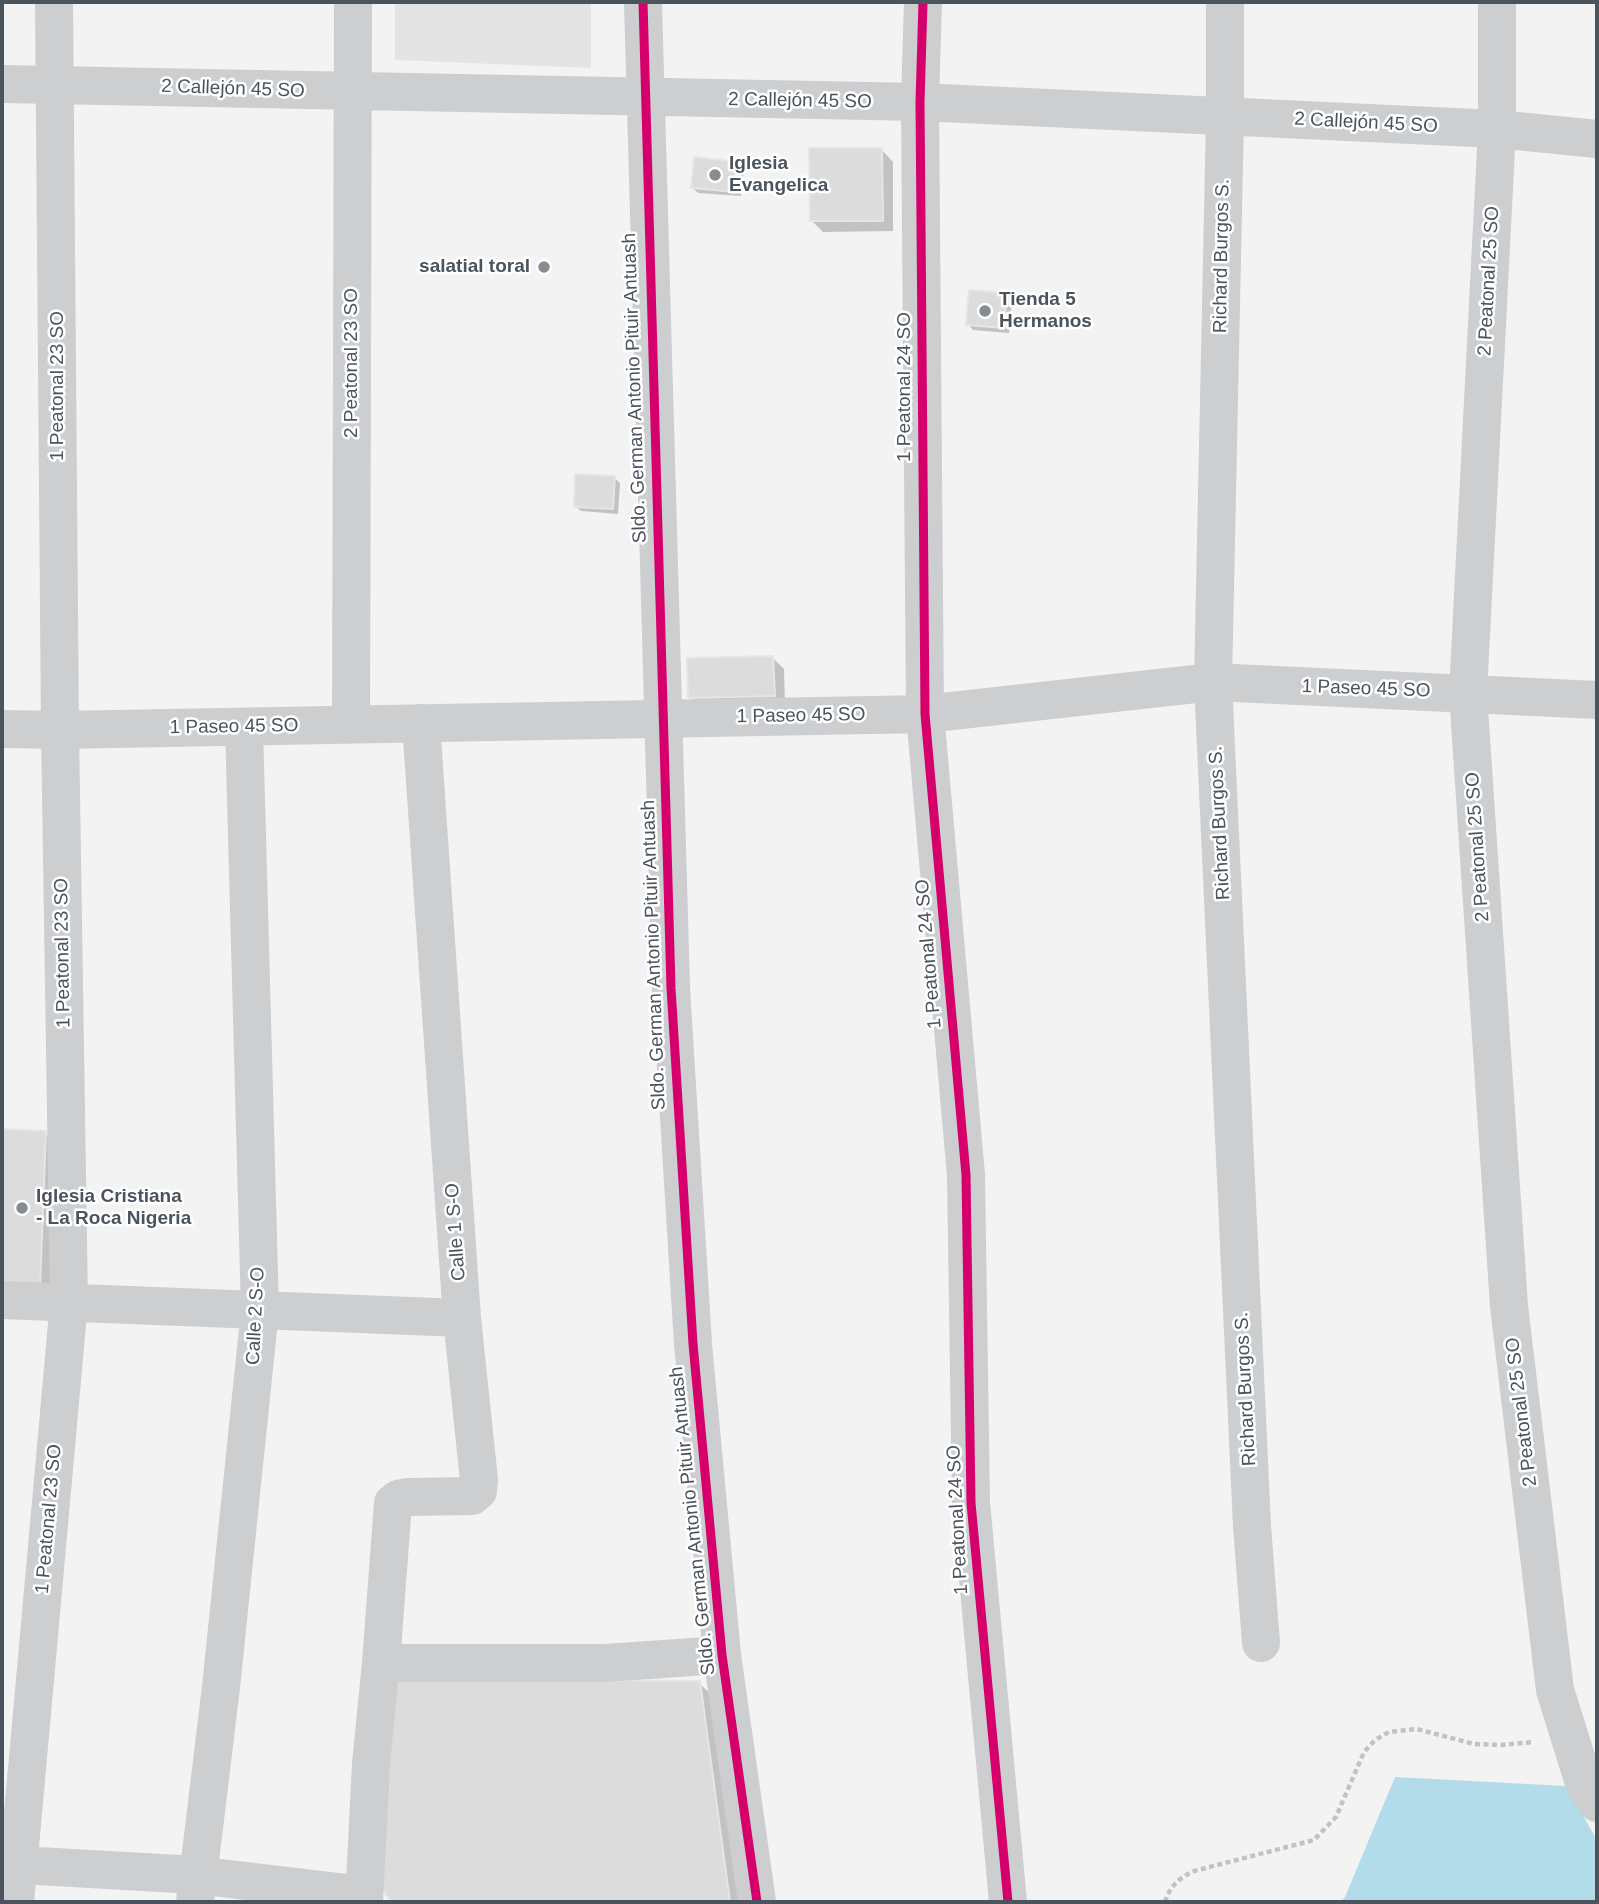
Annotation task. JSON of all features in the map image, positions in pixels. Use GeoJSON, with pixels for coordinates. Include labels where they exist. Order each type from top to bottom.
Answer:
{"type":"FeatureCollection","features":[{"type":"Feature","properties":{"kind":"street","name":"1 Peatonal 23 SO"},"geometry":{"type":"LineString","coordinates":[[15,1902],[10,1864],[69,1302],[60,730],[54,2]]}},
{"type":"Feature","properties":{"kind":"street","name":"2 Peatonal 23 SO"},"geometry":{"type":"LineString","coordinates":[[351,725],[353,2]]}},
{"type":"Feature","properties":{"kind":"street","name":"Sldo. German Antonio Pituir Antuash"},"geometry":{"type":"LineString","coordinates":[[643,2],[671,988],[693,1344],[722,1655],[757,1902]]}},
{"type":"Feature","properties":{"kind":"street","name":"1 Peatonal 24 SO"},"geometry":{"type":"LineString","coordinates":[[923,2],[920,102],[925,714],[966,1175],[971,1503],[1008,1902]]}},
{"type":"Feature","properties":{"kind":"street","name":"Richard Burgos S."},"geometry":{"type":"LineString","coordinates":[[1225,2],[1213,682],[1252,1526],[1261,1643]]}},
{"type":"Feature","properties":{"kind":"street","name":"2 Peatonal 25 SO"},"geometry":{"type":"LineString","coordinates":[[1497,2],[1497,129],[1468,693],[1509,1306],[1555,1690],[1585,1786],[1597,1802]]}},
{"type":"Feature","properties":{"kind":"street","name":"2 Callejón 45 SO"},"geometry":{"type":"LineString","coordinates":[[2,84],[644,99],[920,102],[1497,129],[1597,139]]}},
{"type":"Feature","properties":{"kind":"street","name":"1 Paseo 45 SO"},"geometry":{"type":"LineString","coordinates":[[2,729],[925,714],[1213,682],[1597,700]]}},
{"type":"Feature","properties":{"kind":"street","name":"Calle 1 S-O"},"geometry":{"type":"LineString","coordinates":[[381,1663],[393,1503],[408,1497],[472,1496],[478,1491],[479,1480],[462,1318],[421,723]]}},
{"type":"Feature","properties":{"kind":"street","name":"Calle 2 S-O"},"geometry":{"type":"LineString","coordinates":[[195,1889],[222,1687],[260,1310],[244,727]]}},
{"type":"Feature","properties":{"kind":"street"},"geometry":{"type":"LineString","coordinates":[[2,1300],[462,1318]]}},
{"type":"Feature","properties":{"kind":"street"},"geometry":{"type":"LineString","coordinates":[[10,1864],[195,1889],[364,1898],[371,1764],[381,1663],[605,1662],[722,1655]]}},
{"type":"Feature","properties":{"kind":"path"},"geometry":{"type":"LineString","coordinates":[[1165,1902],[1172,1885],[1182,1876],[1194,1871],[1314,1840],[1336,1817],[1364,1752],[1375,1740],[1389,1732],[1417,1729],[1474,1744],[1501,1745],[1569,1735]]}},
{"type":"Feature","properties":{"kind":"shaded area"},"geometry":{"type":"Polygon","coordinates":[[[395,2],[591,2],[591,68],[395,60],[395,2]]]}},
{"type":"Feature","properties":{"kind":"water"},"geometry":{"type":"Polygon","coordinates":[[[1395,1777],[1566,1786],[1597,1840],[1597,1902],[1340,1902],[1345,1897],[1395,1777]]]}},
{"type":"Feature","properties":{"kind":"building"},"geometry":{"type":"Polygon","coordinates":[[[809,148],[882,148],[883,221],[810,221],[809,148]]]}},
{"type":"Feature","properties":{"kind":"building","name":"Iglesia Evangelica"},"geometry":{"type":"Polygon","coordinates":[[[694,157],[739,162],[736,192],[691,188],[694,157]]]}},
{"type":"Feature","properties":{"kind":"building"},"geometry":{"type":"Polygon","coordinates":[[[969,290],[1007,293],[1004,328],[966,325],[969,290]]]}},
{"type":"Feature","properties":{"kind":"building"},"geometry":{"type":"Polygon","coordinates":[[[575,474],[615,476],[613,509],[574,507],[575,474]]]}},
{"type":"Feature","properties":{"kind":"building"},"geometry":{"type":"Polygon","coordinates":[[[773,656],[775,696],[688,698],[687,658],[773,656]]]}},
{"type":"Feature","properties":{"kind":"building","name":"Iglesia Cristiana - La Roca Nigeria"},"geometry":{"type":"Polygon","coordinates":[[[2,1129],[46,1131],[40,1287],[2,1285],[2,1129]]]}},
{"type":"Feature","properties":{"kind":"building"},"geometry":{"type":"Polygon","coordinates":[[[397,1679],[700,1681],[730,1902],[392,1902],[382,1890],[378,1876],[397,1679]]]}},
{"type":"Feature","properties":{"kind":"cycle path"},"geometry":{"type":"LineString","coordinates":[[643,2],[671,988],[693,1344],[722,1655],[757,1902]]}},
{"type":"Feature","properties":{"kind":"cycle path"},"geometry":{"type":"LineString","coordinates":[[923,2],[920,102],[925,714],[966,1175],[971,1503],[1008,1902]]}},
{"type":"Feature","properties":{"kind":"place","name":"Iglesia Evangelica"},"geometry":{"type":"Point","coordinates":[715,175]}},
{"type":"Feature","properties":{"kind":"place","name":"salatial toral"},"geometry":{"type":"Point","coordinates":[544,267]}},
{"type":"Feature","properties":{"kind":"place","name":"Tienda 5 Hermanos"},"geometry":{"type":"Point","coordinates":[985,311]}},
{"type":"Feature","properties":{"kind":"place","name":"Iglesia Cristiana - La Roca Nigeria"},"geometry":{"type":"Point","coordinates":[22,1208]}}]}
